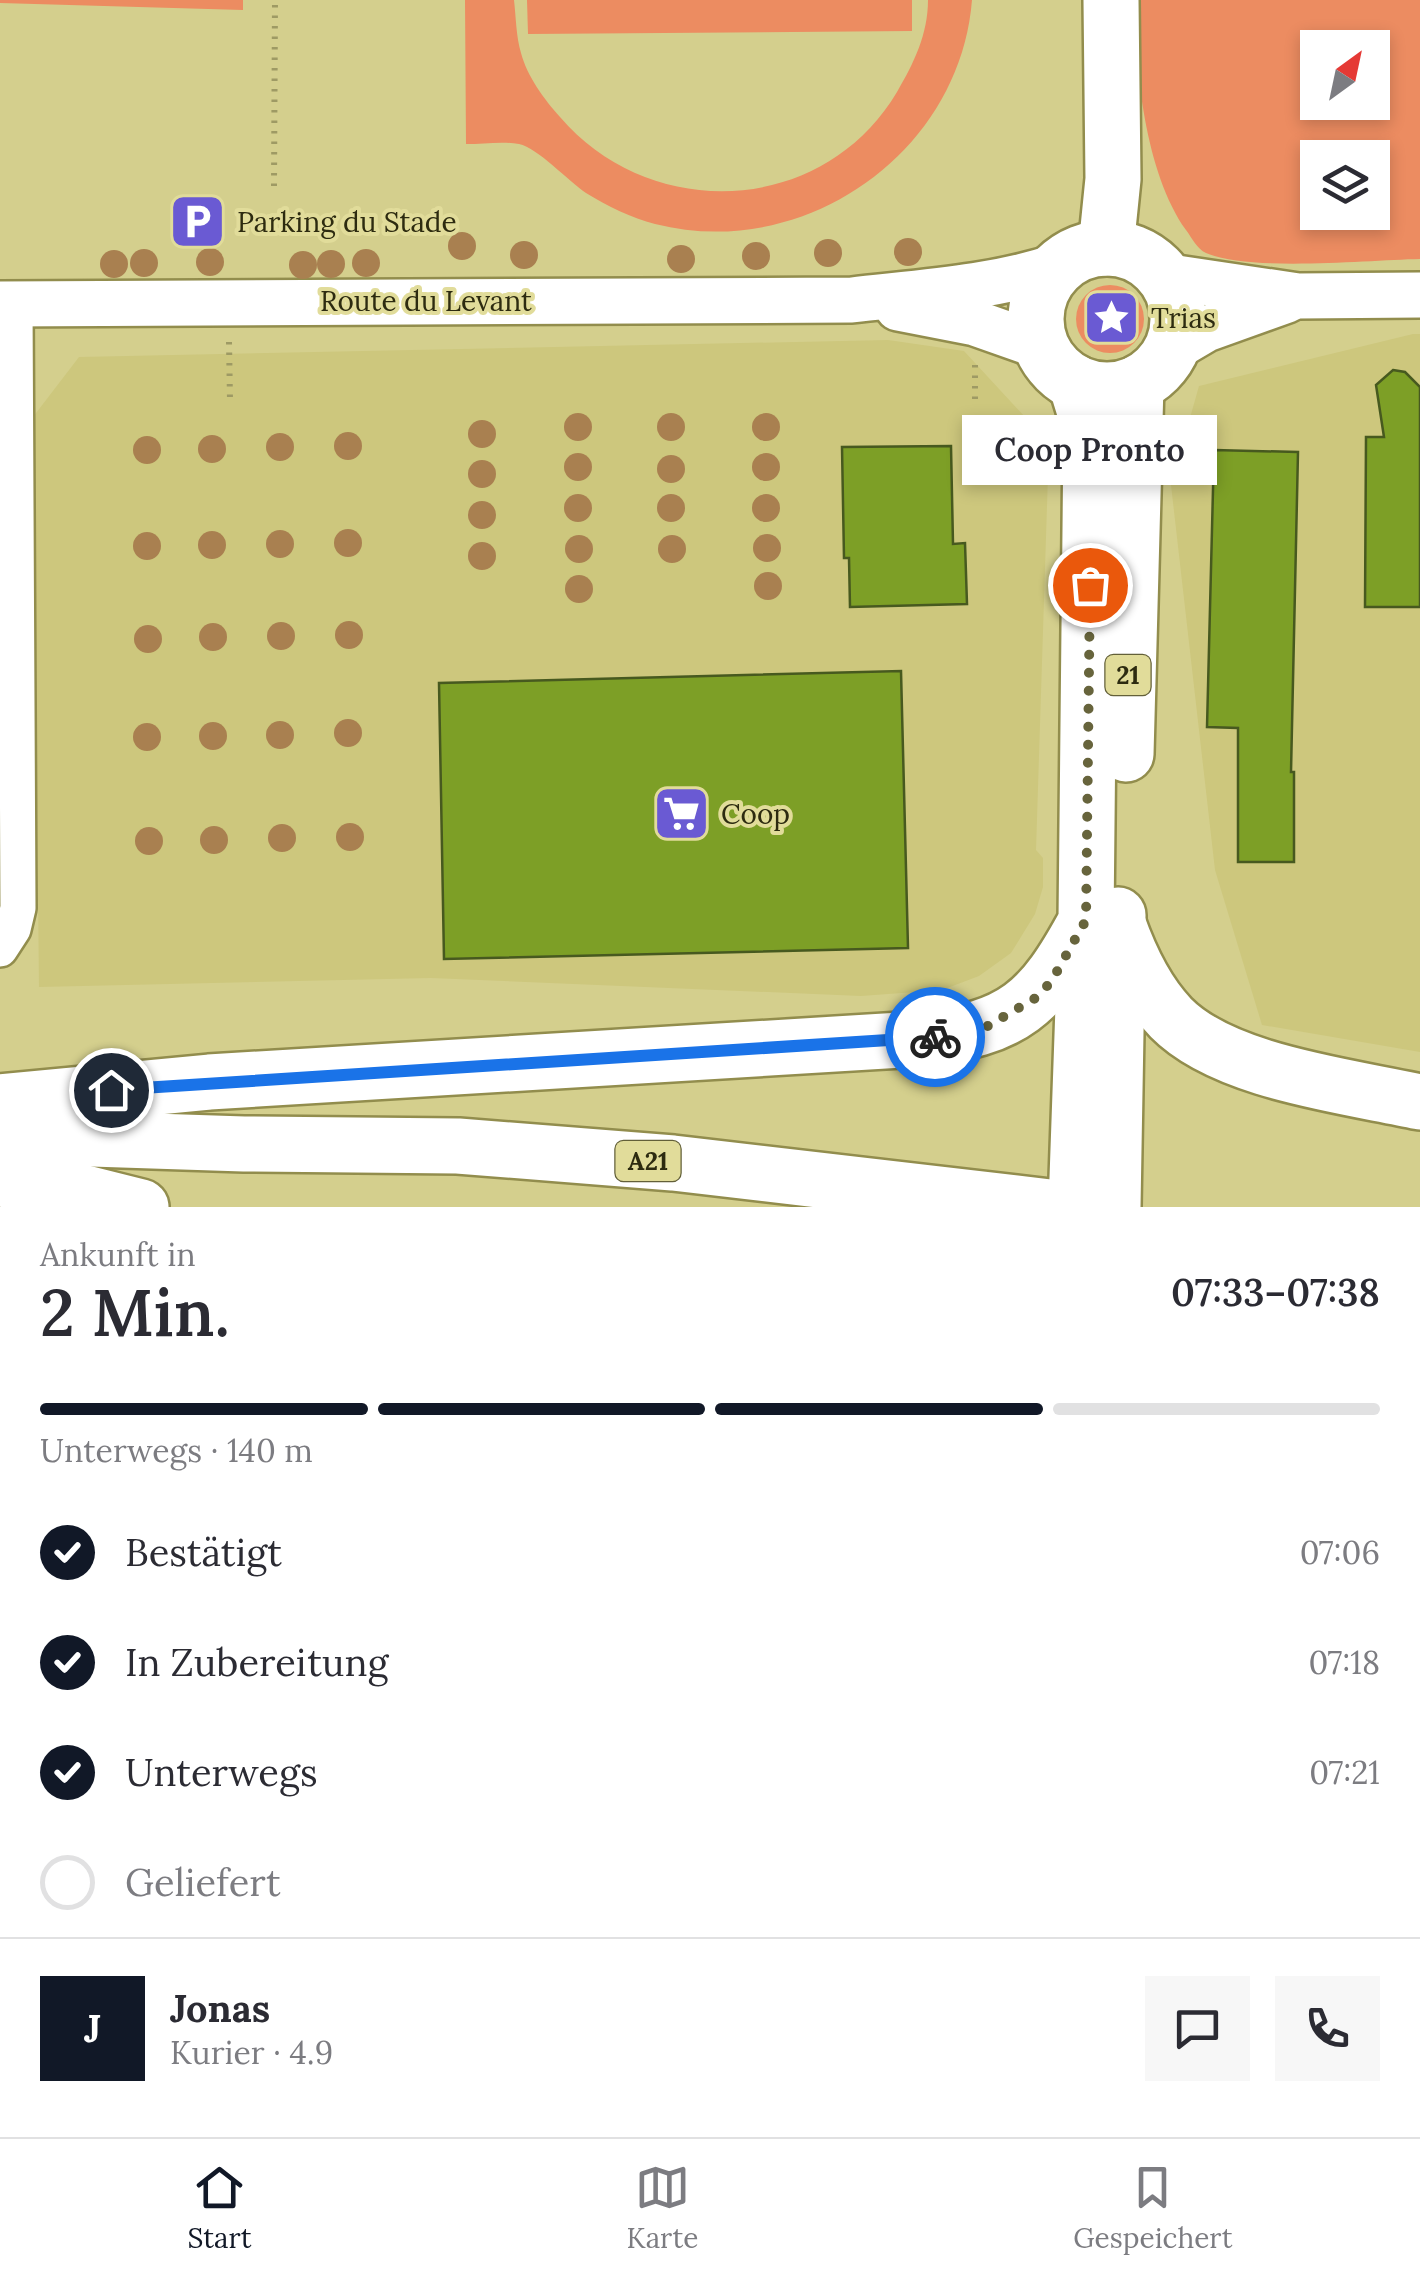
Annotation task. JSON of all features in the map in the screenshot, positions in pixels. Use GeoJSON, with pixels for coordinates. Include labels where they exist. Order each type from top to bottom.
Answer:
{"type":"FeatureCollection","features":[{"type":"Feature","properties":{"kind":"main road","name":"21"},"geometry":{"type":"LineString","coordinates":[[1102,922],[1091,432],[1035,322],[1038,297],[1082,257],[1113,179],[1111,0]]}},
{"type":"Feature","properties":{"kind":"main road"},"geometry":{"type":"LineString","coordinates":[[1082,257],[1132,252],[1163,276]]}},
{"type":"Feature","properties":{"kind":"main road","name":"21"},"geometry":{"type":"LineString","coordinates":[[0,1102],[208,1082],[956,1035],[986,1027],[1034,999],[1102,922],[1128,719],[1154,367],[1177,330],[1178,310],[1163,276]]}},
{"type":"Feature","properties":{"kind":"main road"},"geometry":{"type":"LineString","coordinates":[[1058,365],[1106,391],[1154,367]]}},
{"type":"Feature","properties":{"kind":"main road"},"geometry":{"type":"LineString","coordinates":[[1076,1207],[1096,1096],[1102,922]]}},
{"type":"Feature","properties":{"kind":"main road"},"geometry":{"type":"LineString","coordinates":[[1102,922],[1173,1020],[1204,1043],[1261,1066],[1420,1102]]}},
{"type":"Feature","properties":{"kind":"main road"},"geometry":{"type":"LineString","coordinates":[[1096,1096],[1113,1207]]}},
{"type":"Feature","properties":{"kind":"main road","name":"A21"},"geometry":{"type":"LineString","coordinates":[[0,1136],[458,1146],[673,1162],[1050,1207]]}},
{"type":"Feature","properties":{"kind":"main road","name":"A21"},"geometry":{"type":"LineString","coordinates":[[244,1144],[733,1207]]}},
{"type":"Feature","properties":{"kind":"main road"},"geometry":{"type":"LineString","coordinates":[[0,1179],[69,1189],[141,1207]]}},
{"type":"Feature","properties":{"kind":"street","name":"Route du Levant"},"geometry":{"type":"LineString","coordinates":[[8,304],[852,300],[1021,278],[1082,257]]}},
{"type":"Feature","properties":{"kind":"street"},"geometry":{"type":"LineString","coordinates":[[1163,276],[1298,296],[1420,295]]}},
{"type":"Feature","properties":{"kind":"street"},"geometry":{"type":"LineString","coordinates":[[1154,367],[1206,329],[1298,296]]}},
{"type":"Feature","properties":{"kind":"street","name":"Route du Levant"},"geometry":{"type":"LineString","coordinates":[[852,300],[974,324],[1058,365]]}},
{"type":"Feature","properties":{"kind":"street"},"geometry":{"type":"LineString","coordinates":[[0,950],[13,929],[18,908],[8,304]]}},
{"type":"Feature","properties":{"kind":"path"},"geometry":{"type":"LineString","coordinates":[[274,186],[275,0]]}},
{"type":"Feature","properties":{"kind":"path"},"geometry":{"type":"LineString","coordinates":[[228,336],[230,400]]}},
{"type":"Feature","properties":{"kind":"path"},"geometry":{"type":"LineString","coordinates":[[975,359],[975,405]]}},
{"type":"Feature","properties":{"kind":"shaded area"},"geometry":{"type":"Polygon","coordinates":[[[243,0],[243,10],[0,3],[243,0]]]}},
{"type":"Feature","properties":{"kind":"shaded area"},"geometry":{"type":"Polygon","coordinates":[[[465,0],[514,0],[519,47],[532,79],[560,117],[598,152],[641,176],[688,189],[736,191],[783,182],[826,163],[865,133],[897,92],[914,59],[926,25],[928,0],[972,0],[961,55],[938,105],[906,148],[865,184],[818,210],[766,227],[711,232],[655,224],[620,211],[586,193],[544,158],[519,144],[466,144],[465,0]]]}},
{"type":"Feature","properties":{"kind":"shaded area"},"geometry":{"type":"Polygon","coordinates":[[[527,0],[912,0],[912,31],[528,34],[527,0]]]}},
{"type":"Feature","properties":{"kind":"shaded area"},"geometry":{"type":"Polygon","coordinates":[[[1135,0],[1420,0],[1420,259],[1279,264],[1226,259],[1203,251],[1172,206],[1161,179],[1140,88],[1135,0]]]}},
{"type":"Feature","properties":{"kind":"shaded area"},"geometry":{"type":"Polygon","coordinates":[[[1110,285],[1134,295],[1144,319],[1134,343],[1110,353],[1086,343],[1076,319],[1086,295],[1110,285]]]}},
{"type":"Feature","properties":{"kind":"shaded area"},"geometry":{"type":"Polygon","coordinates":[[[1420,334],[1420,1052],[1262,1025],[1215,870],[1171,485],[1199,386],[1420,334]]]}},
{"type":"Feature","properties":{"kind":"shaded area"},"geometry":{"type":"Polygon","coordinates":[[[888,340],[964,351],[1049,443],[1036,850],[1043,858],[1043,887],[1035,914],[1011,953],[979,976],[942,990],[861,996],[431,978],[39,987],[33,417],[79,357],[888,340]]]}},
{"type":"Feature","properties":{"kind":"building"},"geometry":{"type":"Polygon","coordinates":[[[1393,370],[1405,372],[1420,387],[1420,607],[1365,607],[1366,437],[1384,437],[1376,385],[1393,370]]]}},
{"type":"Feature","properties":{"kind":"building"},"geometry":{"type":"Polygon","coordinates":[[[951,446],[953,544],[965,543],[967,604],[850,607],[849,558],[844,558],[842,447],[951,446]]]}},
{"type":"Feature","properties":{"kind":"building"},"geometry":{"type":"Polygon","coordinates":[[[1214,450],[1298,452],[1291,772],[1294,862],[1238,862],[1238,728],[1207,727],[1214,450]]]}},
{"type":"Feature","properties":{"kind":"building","name":"Coop"},"geometry":{"type":"Polygon","coordinates":[[[901,671],[908,948],[444,959],[439,683],[901,671]]]}},
{"type":"Feature","properties":{"kind":"way so far"},"geometry":{"type":"LineString","coordinates":[[935,1037],[986,1027],[1034,999],[1051,982],[1086,920],[1090,585]]}},
{"type":"Feature","properties":{"kind":"place","name":"Parking du Stade"},"geometry":{"type":"Point","coordinates":[198,222]}},
{"type":"Feature","properties":{"kind":"place","name":"Trias"},"geometry":{"type":"Point","coordinates":[1112,318]}},
{"type":"Feature","properties":{"kind":"place","name":"Coop Pronto"},"geometry":{"type":"Point","coordinates":[1090,585]}},
{"type":"Feature","properties":{"kind":"place","name":"Coop"},"geometry":{"type":"Point","coordinates":[682,814]}},
{"type":"Feature","properties":{"kind":"route"},"geometry":{"type":"LineString","coordinates":[[111,1090],[935,1037]]}}]}
